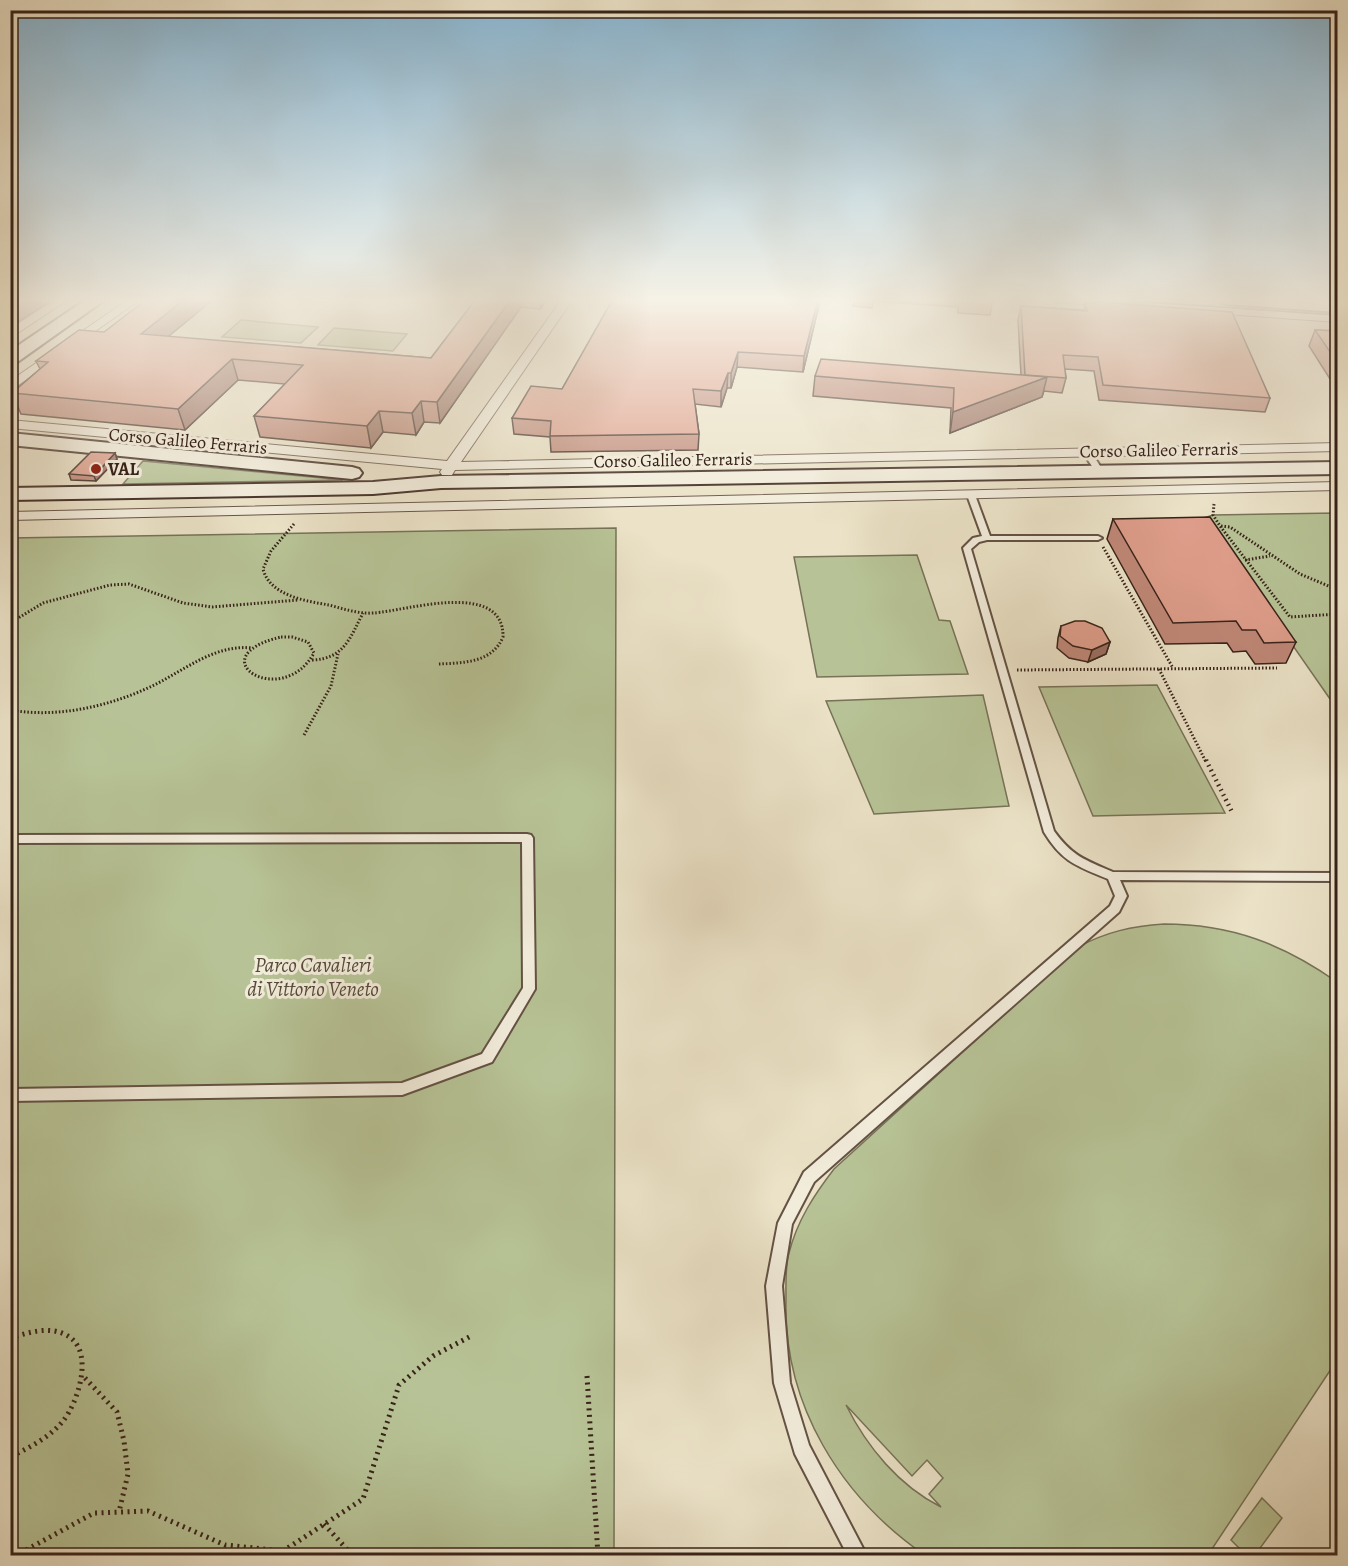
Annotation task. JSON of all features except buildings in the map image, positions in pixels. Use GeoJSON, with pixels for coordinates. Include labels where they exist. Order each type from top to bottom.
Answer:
{"type":"FeatureCollection","features":[{"type":"Feature","properties":{"kind":"main road","name":"Corso Galileo Ferraris"},"geometry":{"type":"LineString","coordinates":[[10,439],[446,474],[726,468],[1100,472],[1338,468]]}},
{"type":"Feature","properties":{"kind":"main road","name":"Corso Galileo Ferraris"},"geometry":{"type":"LineString","coordinates":[[10,494],[373,488],[446,474]]}},
{"type":"Feature","properties":{"kind":"street"},"geometry":{"type":"LineString","coordinates":[[10,387],[31,372]]}},
{"type":"Feature","properties":{"kind":"street"},"geometry":{"type":"LineString","coordinates":[[446,474],[516,372]]}},
{"type":"Feature","properties":{"kind":"street","name":"Corso Galileo Ferraris"},"geometry":{"type":"LineString","coordinates":[[10,424],[446,474]]}},
{"type":"Feature","properties":{"kind":"street","name":"Corso Galileo Ferraris"},"geometry":{"type":"LineString","coordinates":[[726,468],[1086,451],[1338,447]]}},
{"type":"Feature","properties":{"kind":"street","name":"Corso Galileo Ferraris"},"geometry":{"type":"LineString","coordinates":[[10,516],[1338,486]]}},
{"type":"Feature","properties":{"kind":"lane"},"geometry":{"type":"LineString","coordinates":[[1086,451],[1100,472]]}},
{"type":"Feature","properties":{"kind":"lane"},"geometry":{"type":"LineString","coordinates":[[971,495],[987,538]]}},
{"type":"Feature","properties":{"kind":"lane"},"geometry":{"type":"LineString","coordinates":[[1098,538],[987,538],[976,540],[967,548],[1049,832],[1060,849],[1076,861],[1112,876],[1338,877]]}},
{"type":"Feature","properties":{"kind":"lane"},"geometry":{"type":"LineString","coordinates":[[10,839],[527,838],[529,989],[487,1058],[402,1089],[10,1095]]}},
{"type":"Feature","properties":{"kind":"lane"},"geometry":{"type":"LineString","coordinates":[[858,1556],[801,1448],[782,1383],[774,1286],[785,1223],[809,1177],[1115,909],[1121,896],[1112,876]]}},
{"type":"Feature","properties":{"kind":"path"},"geometry":{"type":"LineString","coordinates":[[1214,503],[1213,514],[1220,526],[1290,617],[1338,614]]}},
{"type":"Feature","properties":{"kind":"path"},"geometry":{"type":"LineString","coordinates":[[299,519],[279,541],[263,568],[265,576],[281,590],[299,600]]}},
{"type":"Feature","properties":{"kind":"path"},"geometry":{"type":"LineString","coordinates":[[1220,526],[1230,527],[1300,574],[1338,590]]}},
{"type":"Feature","properties":{"kind":"path"},"geometry":{"type":"LineString","coordinates":[[1098,538],[1173,669]]}},
{"type":"Feature","properties":{"kind":"path"},"geometry":{"type":"LineString","coordinates":[[1245,560],[1270,556]]}},
{"type":"Feature","properties":{"kind":"path"},"geometry":{"type":"LineString","coordinates":[[10,623],[43,603],[110,585],[129,584],[183,603],[212,607],[299,600],[372,613],[434,602],[452,602],[475,604],[490,610],[499,618],[505,628],[504,640],[499,648],[472,662],[438,664]]}},
{"type":"Feature","properties":{"kind":"path"},"geometry":{"type":"LineString","coordinates":[[312,660],[322,661],[338,654],[351,638],[363,613]]}},
{"type":"Feature","properties":{"kind":"path"},"geometry":{"type":"LineString","coordinates":[[281,637],[301,638],[313,647],[312,660],[306,667],[285,677],[261,678],[251,675],[245,669],[243,662],[252,648],[270,639],[281,637]]}},
{"type":"Feature","properties":{"kind":"path"},"geometry":{"type":"LineString","coordinates":[[10,710],[58,712],[98,705],[149,687],[227,648],[242,645],[252,648]]}},
{"type":"Feature","properties":{"kind":"path"},"geometry":{"type":"LineString","coordinates":[[304,735],[323,702],[338,664],[338,654]]}},
{"type":"Feature","properties":{"kind":"path"},"geometry":{"type":"LineString","coordinates":[[1002,670],[1277,668]]}},
{"type":"Feature","properties":{"kind":"path"},"geometry":{"type":"LineString","coordinates":[[1159,669],[1232,812]]}},
{"type":"Feature","properties":{"kind":"path"},"geometry":{"type":"LineString","coordinates":[[10,1338],[25,1331],[46,1328],[63,1332],[76,1343],[83,1358],[84,1378],[78,1399],[65,1420],[46,1439],[25,1452],[10,1457]]}},
{"type":"Feature","properties":{"kind":"path"},"geometry":{"type":"LineString","coordinates":[[15,1556],[94,1514],[119,1512],[148,1512],[225,1545],[283,1551],[363,1499],[399,1385],[433,1356],[471,1336]]}},
{"type":"Feature","properties":{"kind":"path"},"geometry":{"type":"LineString","coordinates":[[587,1376],[598,1556]]}},
{"type":"Feature","properties":{"kind":"path"},"geometry":{"type":"LineString","coordinates":[[84,1378],[117,1412],[128,1474],[119,1512]]}},
{"type":"Feature","properties":{"kind":"path"},"geometry":{"type":"LineString","coordinates":[[324,1524],[353,1556]]}},
{"type":"Feature","properties":{"kind":"green space"},"geometry":{"type":"Polygon","coordinates":[[[143,461],[343,480],[123,484],[143,461]]]}},
{"type":"Feature","properties":{"kind":"green space"},"geometry":{"type":"Polygon","coordinates":[[[1337,513],[1337,709],[1204,518],[1213,515],[1337,513]]]}},
{"type":"Feature","properties":{"kind":"green space","name":"Parco Cavalieri di Vittorio Veneto"},"geometry":{"type":"Polygon","coordinates":[[[616,528],[614,1555],[11,1555],[10,538],[616,528]]]}},
{"type":"Feature","properties":{"kind":"green space"},"geometry":{"type":"Polygon","coordinates":[[[917,555],[939,620],[950,621],[968,674],[817,677],[794,557],[917,555]]]}},
{"type":"Feature","properties":{"kind":"green space"},"geometry":{"type":"Polygon","coordinates":[[[1157,685],[1225,813],[1093,816],[1039,687],[1157,685]]]}},
{"type":"Feature","properties":{"kind":"green space"},"geometry":{"type":"Polygon","coordinates":[[[983,695],[1009,806],[874,814],[826,701],[983,695]]]}},
{"type":"Feature","properties":{"kind":"green space"},"geometry":{"type":"Polygon","coordinates":[[[1152,925],[1188,925],[1234,932],[1297,957],[1337,982],[1337,1360],[1208,1555],[926,1556],[867,1506],[843,1476],[823,1445],[806,1411],[795,1375],[788,1338],[786,1276],[792,1241],[807,1209],[834,1169],[1078,947],[1109,934],[1152,925]],[[846,1405],[874,1450],[898,1477],[941,1507],[929,1494],[943,1478],[927,1460],[912,1476],[846,1405]]]}},
{"type":"Feature","properties":{"kind":"green space"},"geometry":{"type":"Polygon","coordinates":[[[1262,1498],[1282,1518],[1255,1555],[1246,1555],[1231,1540],[1262,1498]]]}},
{"type":"Feature","properties":{"kind":"place","name":"VAL"},"geometry":{"type":"Point","coordinates":[96,469]}}]}
